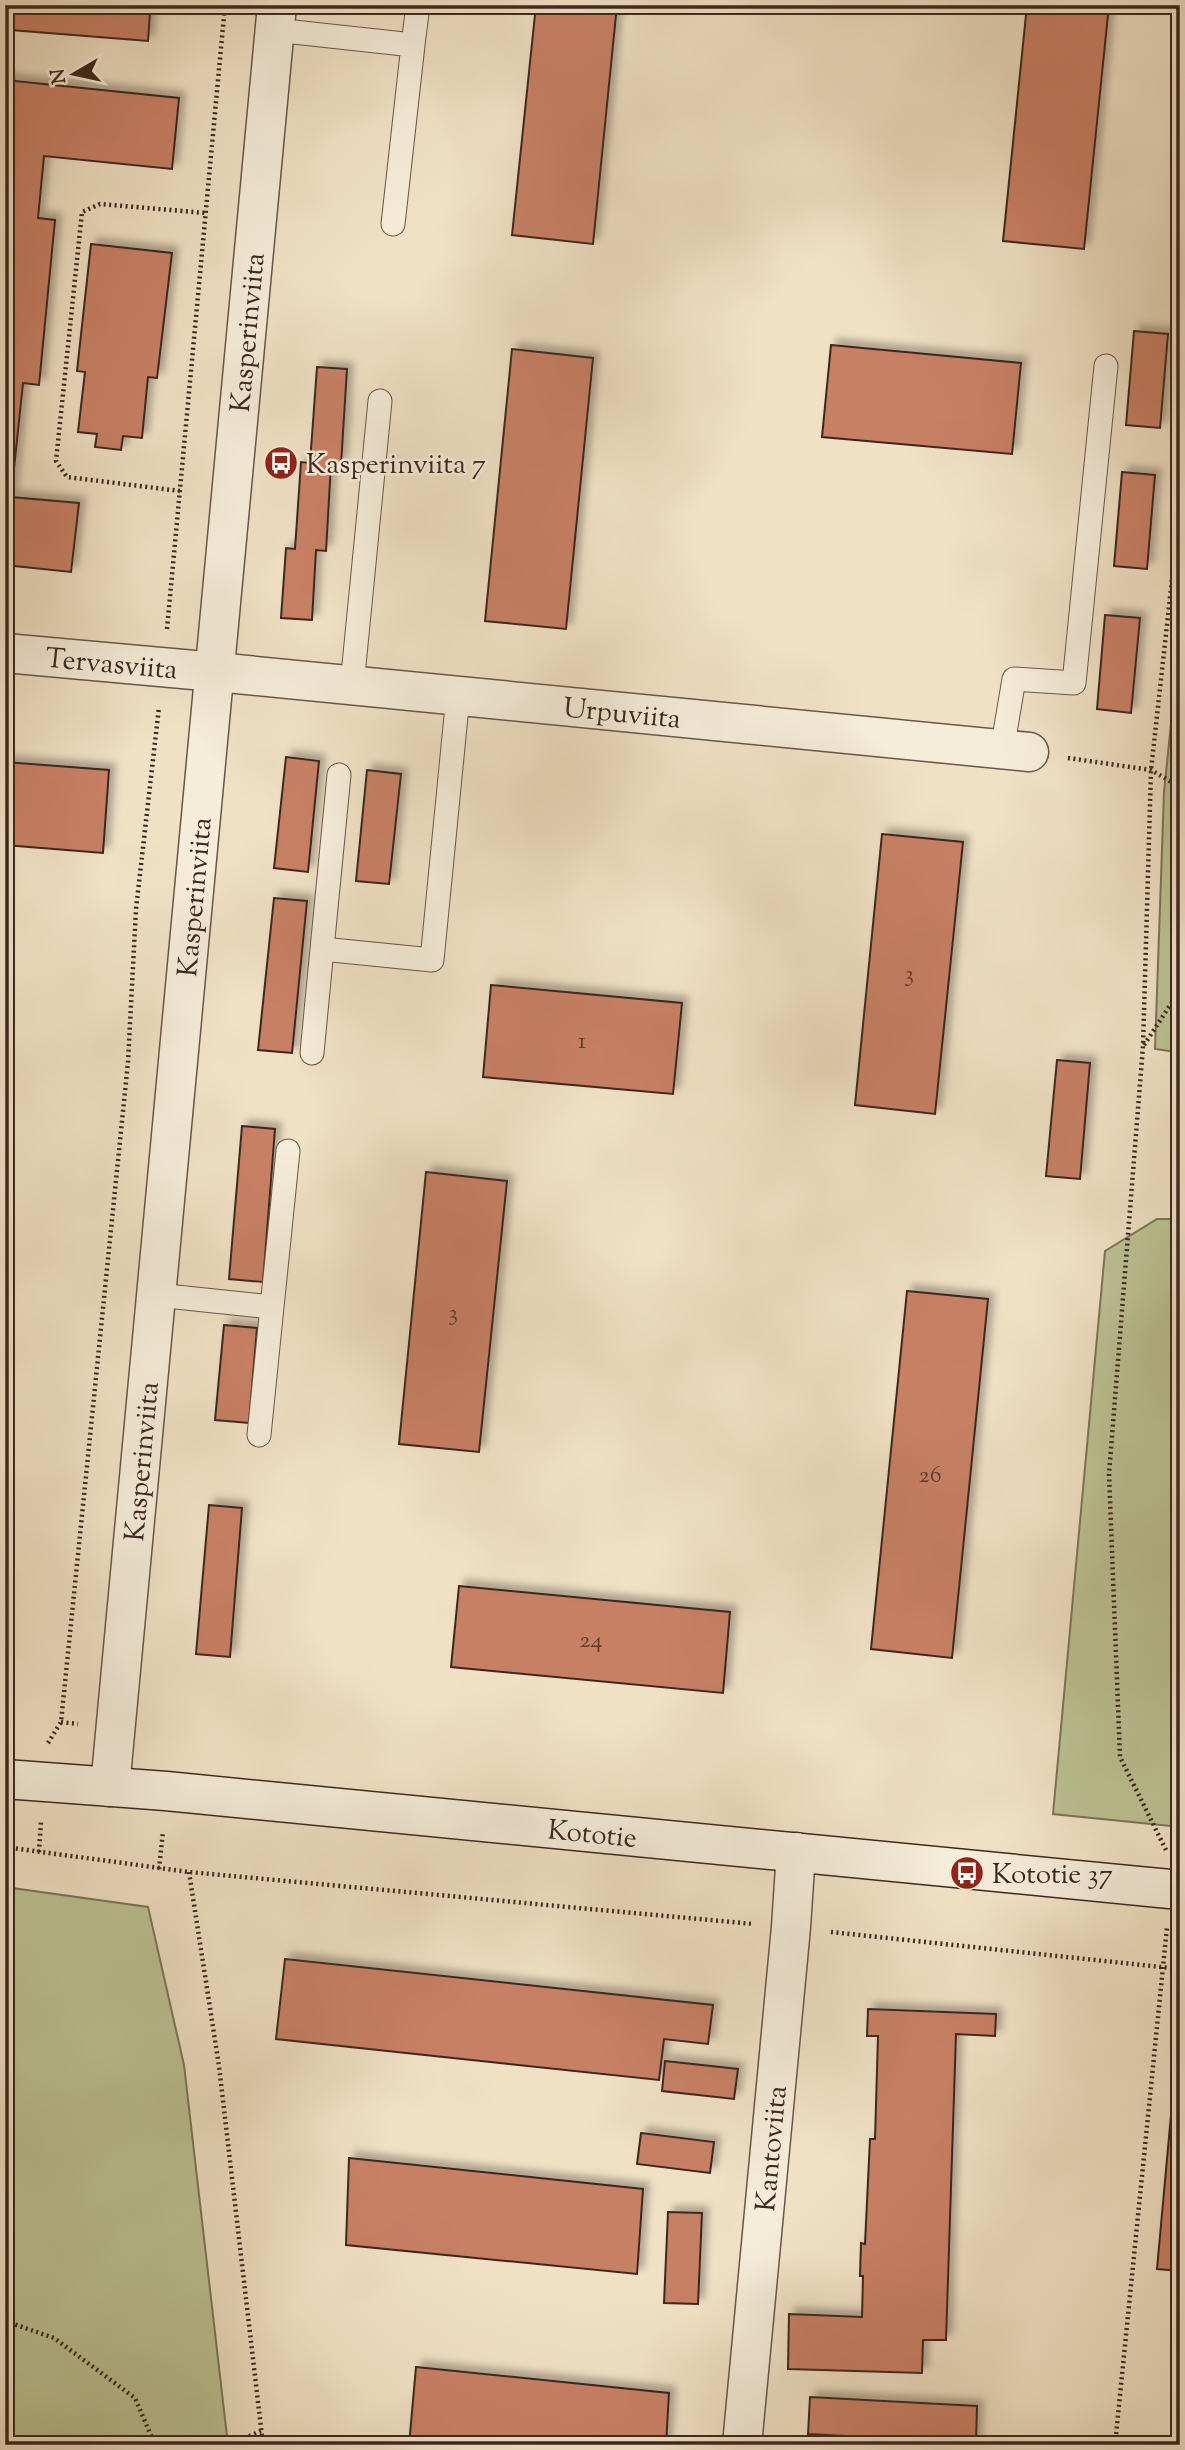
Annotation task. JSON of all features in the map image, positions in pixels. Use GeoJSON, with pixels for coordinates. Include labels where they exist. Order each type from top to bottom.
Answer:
{"type":"FeatureCollection","features":[{"type":"Feature","properties":{"kind":"street","name":"Kasperinviita"},"geometry":{"type":"LineString","coordinates":[[110,1787],[276,18]]}},
{"type":"Feature","properties":{"kind":"street","name":"Tervasviita"},"geometry":{"type":"LineString","coordinates":[[5,653],[216,672]]}},
{"type":"Feature","properties":{"kind":"street","name":"Urpuviita"},"geometry":{"type":"LineString","coordinates":[[216,672],[1016,751]]}},
{"type":"Feature","properties":{"kind":"street","name":"Kototie"},"geometry":{"type":"LineString","coordinates":[[5,1779],[1180,1890]]}},
{"type":"Feature","properties":{"kind":"street","name":"Kantoviita"},"geometry":{"type":"LineString","coordinates":[[742,2445],[796,1852]]}},
{"type":"Feature","properties":{"kind":"lane"},"geometry":{"type":"LineString","coordinates":[[393,224],[418,5]]}},
{"type":"Feature","properties":{"kind":"lane"},"geometry":{"type":"LineString","coordinates":[[276,18],[413,46]]}},
{"type":"Feature","properties":{"kind":"lane"},"geometry":{"type":"LineString","coordinates":[[1016,751],[1014,679],[1074,683],[1106,366]]}},
{"type":"Feature","properties":{"kind":"lane"},"geometry":{"type":"LineString","coordinates":[[352,685],[380,401]]}},
{"type":"Feature","properties":{"kind":"lane"},"geometry":{"type":"LineString","coordinates":[[322,949],[432,960],[458,696]]}},
{"type":"Feature","properties":{"kind":"lane"},"geometry":{"type":"LineString","coordinates":[[312,1053],[339,775]]}},
{"type":"Feature","properties":{"kind":"lane"},"geometry":{"type":"LineString","coordinates":[[258,1435],[288,1152]]}},
{"type":"Feature","properties":{"kind":"lane"},"geometry":{"type":"LineString","coordinates":[[157,1295],[272,1307]]}},
{"type":"Feature","properties":{"kind":"path"},"geometry":{"type":"LineString","coordinates":[[39,1852],[48,1743],[61,1723],[128,1062],[136,909],[163,667],[225,5]]}},
{"type":"Feature","properties":{"kind":"path"},"geometry":{"type":"LineString","coordinates":[[180,491],[67,477],[56,461],[82,212],[100,204],[206,213]]}},
{"type":"Feature","properties":{"kind":"path"},"geometry":{"type":"LineString","coordinates":[[1168,1853],[1120,1757],[1109,1474],[1143,1046],[1151,770],[1180,507]]}},
{"type":"Feature","properties":{"kind":"path"},"geometry":{"type":"LineString","coordinates":[[1016,751],[1151,770],[1180,787]]}},
{"type":"Feature","properties":{"kind":"path"},"geometry":{"type":"LineString","coordinates":[[1143,1046],[1180,990]]}},
{"type":"Feature","properties":{"kind":"path"},"geometry":{"type":"LineString","coordinates":[[5,1847],[189,1872],[791,1927],[1180,1969]]}},
{"type":"Feature","properties":{"kind":"path"},"geometry":{"type":"LineString","coordinates":[[189,1872],[219,2066],[263,2445]]}},
{"type":"Feature","properties":{"kind":"path"},"geometry":{"type":"LineString","coordinates":[[1115,2445],[1163,1967]]}},
{"type":"Feature","properties":{"kind":"path"},"geometry":{"type":"LineString","coordinates":[[5,2321],[54,2338],[135,2398],[155,2445]]}},
{"type":"Feature","properties":{"kind":"path"},"geometry":{"type":"LineString","coordinates":[[229,2445],[261,2431]]}},
{"type":"Feature","properties":{"kind":"green space"},"geometry":{"type":"Polygon","coordinates":[[[1180,635],[1180,1050],[1176,1052],[1155,1049],[1164,792],[1180,635]]]}},
{"type":"Feature","properties":{"kind":"green space"},"geometry":{"type":"Polygon","coordinates":[[[1157,1219],[1180,1219],[1180,1827],[1053,1814],[1105,1251],[1157,1219]]]}},
{"type":"Feature","properties":{"kind":"green space"},"geometry":{"type":"Polygon","coordinates":[[[5,1887],[148,1907],[184,2065],[228,2445],[5,2445],[5,1887]]]}},
{"type":"Feature","properties":{"kind":"building"},"geometry":{"type":"Polygon","coordinates":[[[13,5],[167,5],[166,14],[150,13],[148,41],[11,30],[13,5]]]}},
{"type":"Feature","properties":{"kind":"building"},"geometry":{"type":"Polygon","coordinates":[[[536,5],[617,5],[593,244],[512,235],[536,5]]]}},
{"type":"Feature","properties":{"kind":"building"},"geometry":{"type":"Polygon","coordinates":[[[1027,5],[1109,5],[1084,249],[1003,241],[1027,5]]]}},
{"type":"Feature","properties":{"kind":"building"},"geometry":{"type":"Polygon","coordinates":[[[5,80],[179,98],[172,169],[44,156],[38,218],[55,220],[39,385],[23,383],[11,497],[79,503],[71,572],[5,565],[5,80]]]}},
{"type":"Feature","properties":{"kind":"building"},"geometry":{"type":"Polygon","coordinates":[[[91,244],[172,253],[157,378],[148,377],[142,438],[123,436],[121,450],[95,447],[97,434],[78,432],[85,372],[77,371],[91,244]]]}},
{"type":"Feature","properties":{"kind":"building"},"geometry":{"type":"Polygon","coordinates":[[[1134,331],[1168,334],[1160,428],[1126,425],[1134,331]]]}},
{"type":"Feature","properties":{"kind":"building"},"geometry":{"type":"Polygon","coordinates":[[[831,345],[1021,363],[1012,454],[822,437],[831,345]]]}},
{"type":"Feature","properties":{"kind":"building"},"geometry":{"type":"Polygon","coordinates":[[[512,349],[593,358],[566,629],[485,621],[512,349]]]}},
{"type":"Feature","properties":{"kind":"building"},"geometry":{"type":"Polygon","coordinates":[[[317,367],[347,369],[341,465],[331,464],[326,551],[316,550],[312,620],[281,618],[286,548],[295,549],[301,462],[310,463],[317,367]]]}},
{"type":"Feature","properties":{"kind":"building"},"geometry":{"type":"Polygon","coordinates":[[[1122,472],[1155,475],[1147,569],[1114,566],[1122,472]]]}},
{"type":"Feature","properties":{"kind":"building"},"geometry":{"type":"Polygon","coordinates":[[[1105,615],[1140,618],[1131,713],[1097,709],[1105,615]]]}},
{"type":"Feature","properties":{"kind":"building"},"geometry":{"type":"Polygon","coordinates":[[[286,757],[319,761],[308,872],[274,868],[286,757]]]}},
{"type":"Feature","properties":{"kind":"building"},"geometry":{"type":"Polygon","coordinates":[[[5,762],[109,770],[103,853],[5,845],[5,762]]]}},
{"type":"Feature","properties":{"kind":"building"},"geometry":{"type":"Polygon","coordinates":[[[367,770],[401,774],[389,884],[356,881],[367,770]]]}},
{"type":"Feature","properties":{"kind":"building"},"geometry":{"type":"Polygon","coordinates":[[[882,834],[963,842],[935,1114],[855,1105],[882,834]]]}},
{"type":"Feature","properties":{"kind":"building"},"geometry":{"type":"Polygon","coordinates":[[[274,898],[307,901],[292,1053],[258,1050],[274,898]]]}},
{"type":"Feature","properties":{"kind":"building"},"geometry":{"type":"Polygon","coordinates":[[[491,985],[682,1003],[673,1094],[483,1077],[491,985]]]}},
{"type":"Feature","properties":{"kind":"building"},"geometry":{"type":"Polygon","coordinates":[[[1057,1060],[1090,1063],[1080,1179],[1046,1176],[1057,1060]]]}},
{"type":"Feature","properties":{"kind":"building"},"geometry":{"type":"Polygon","coordinates":[[[242,1126],[275,1129],[263,1282],[229,1279],[242,1126]]]}},
{"type":"Feature","properties":{"kind":"building"},"geometry":{"type":"Polygon","coordinates":[[[426,1172],[507,1181],[479,1452],[399,1444],[426,1172]]]}},
{"type":"Feature","properties":{"kind":"building"},"geometry":{"type":"Polygon","coordinates":[[[907,1291],[988,1299],[952,1658],[871,1649],[907,1291]]]}},
{"type":"Feature","properties":{"kind":"building"},"geometry":{"type":"Polygon","coordinates":[[[224,1325],[257,1328],[249,1423],[215,1420],[224,1325]]]}},
{"type":"Feature","properties":{"kind":"building"},"geometry":{"type":"Polygon","coordinates":[[[209,1505],[242,1508],[230,1657],[196,1654],[209,1505]]]}},
{"type":"Feature","properties":{"kind":"building"},"geometry":{"type":"Polygon","coordinates":[[[459,1586],[730,1612],[723,1693],[451,1667],[459,1586]]]}},
{"type":"Feature","properties":{"kind":"building"},"geometry":{"type":"Polygon","coordinates":[[[285,1959],[713,2005],[708,2044],[664,2039],[659,2080],[276,2039],[285,1959]]]}},
{"type":"Feature","properties":{"kind":"building"},"geometry":{"type":"Polygon","coordinates":[[[868,2009],[996,2014],[995,2036],[956,2034],[946,2340],[923,2340],[922,2373],[788,2369],[789,2314],[862,2317],[861,2243],[865,2244],[870,2139],[875,2139],[878,2036],[867,2036],[868,2009]]]}},
{"type":"Feature","properties":{"kind":"building"},"geometry":{"type":"Polygon","coordinates":[[[1176,2060],[1180,2060],[1180,2271],[1157,2269],[1176,2060]]]}},
{"type":"Feature","properties":{"kind":"building"},"geometry":{"type":"Polygon","coordinates":[[[665,2061],[738,2069],[734,2099],[662,2091],[665,2061]]]}},
{"type":"Feature","properties":{"kind":"building"},"geometry":{"type":"Polygon","coordinates":[[[641,2133],[714,2142],[710,2173],[637,2164],[641,2133]]]}},
{"type":"Feature","properties":{"kind":"building"},"geometry":{"type":"Polygon","coordinates":[[[349,2158],[643,2189],[637,2274],[346,2245],[349,2158]]]}},
{"type":"Feature","properties":{"kind":"building"},"geometry":{"type":"Polygon","coordinates":[[[668,2212],[702,2213],[698,2304],[664,2303],[668,2212]]]}},
{"type":"Feature","properties":{"kind":"building"},"geometry":{"type":"Polygon","coordinates":[[[416,2367],[669,2393],[666,2445],[409,2445],[416,2367]]]}},
{"type":"Feature","properties":{"kind":"building"},"geometry":{"type":"Polygon","coordinates":[[[810,2397],[977,2406],[976,2443],[808,2434],[810,2397]]]}},
{"type":"Feature","properties":{"kind":"place","name":"Kasperinviita 7"},"geometry":{"type":"Point","coordinates":[281,463]}},
{"type":"Feature","properties":{"kind":"place","name":"Kototie 37"},"geometry":{"type":"Point","coordinates":[967,1873]}}]}
